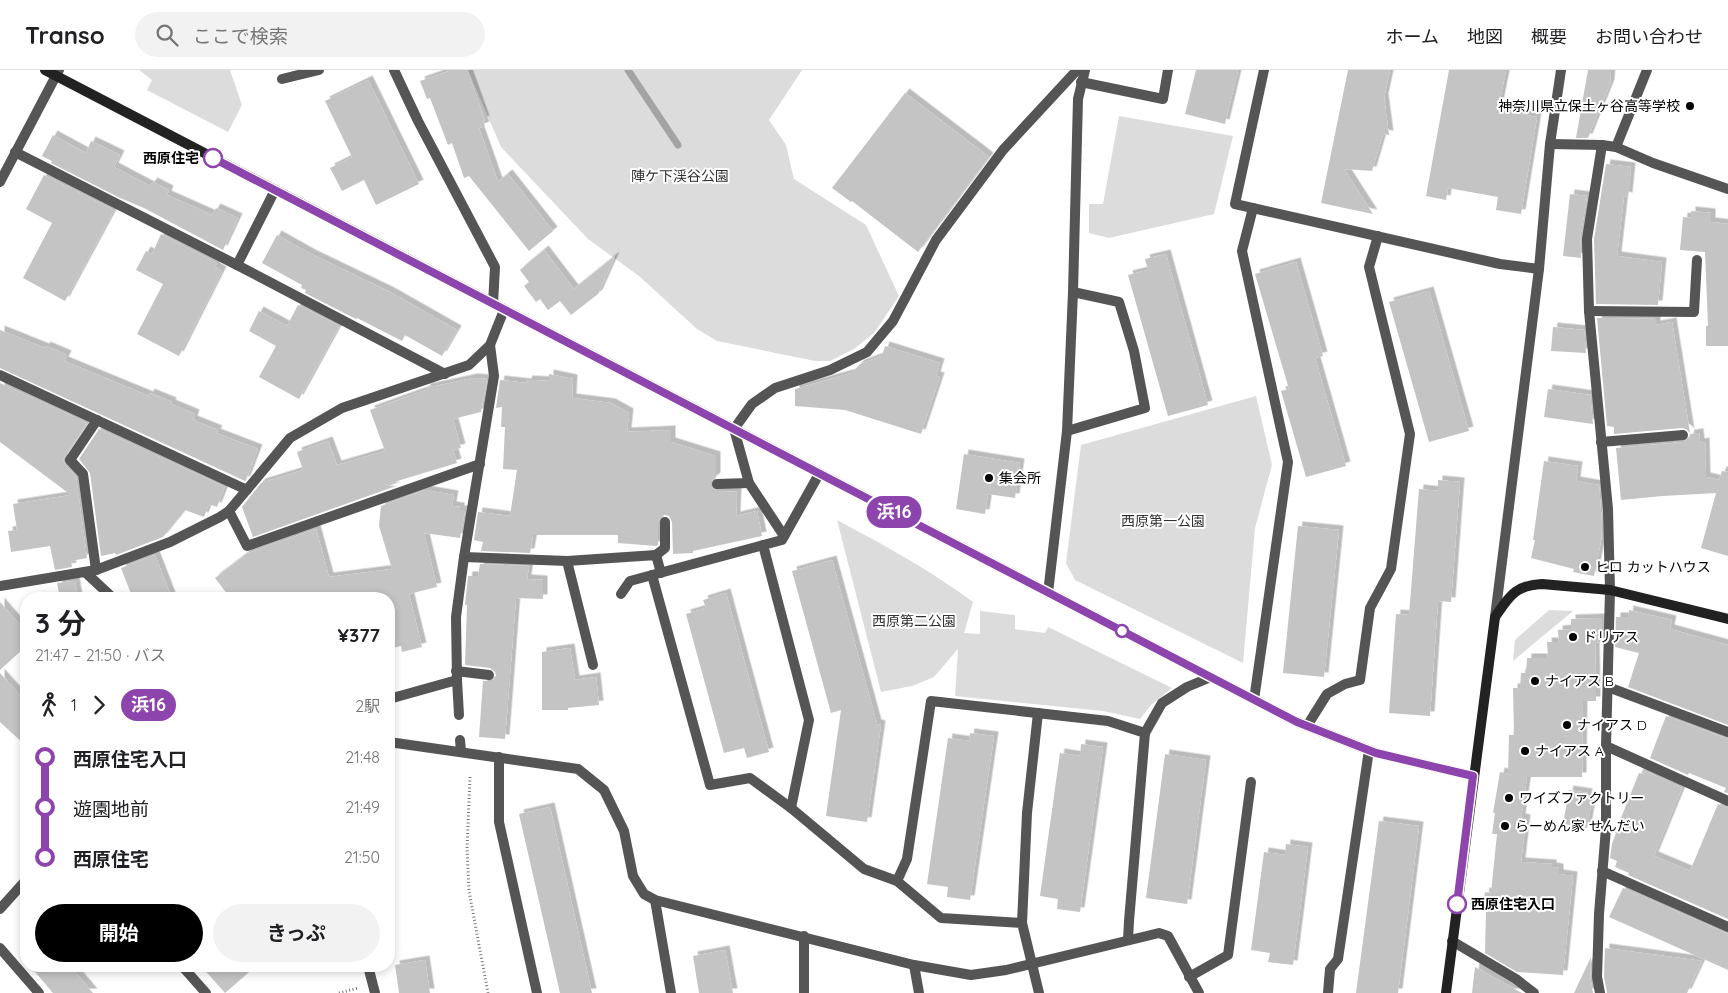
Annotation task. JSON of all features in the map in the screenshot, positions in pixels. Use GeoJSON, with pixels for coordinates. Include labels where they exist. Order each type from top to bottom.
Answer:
{"type":"FeatureCollection","features":[{"type":"Feature","properties":{"kind":"street"},"geometry":{"type":"LineString","coordinates":[[45,70],[57,73],[504,310],[1254,700],[1308,726],[1369,750],[1473,776]]}},
{"type":"Feature","properties":{"kind":"street"},"geometry":{"type":"LineString","coordinates":[[282,79],[319,70]]}},
{"type":"Feature","properties":{"kind":"street"},"geometry":{"type":"LineString","coordinates":[[394,70],[418,120],[495,266],[493,304]]}},
{"type":"Feature","properties":{"kind":"street"},"geometry":{"type":"LineString","coordinates":[[734,429],[752,404],[775,388],[830,370],[867,352],[893,320],[936,240],[1003,150],[1077,70]]}},
{"type":"Feature","properties":{"kind":"street"},"geometry":{"type":"LineString","coordinates":[[1048,593],[1067,430],[1078,99],[1085,70]]}},
{"type":"Feature","properties":{"kind":"street"},"geometry":{"type":"LineString","coordinates":[[1082,82],[1163,99],[1168,70]]}},
{"type":"Feature","properties":{"kind":"street"},"geometry":{"type":"LineString","coordinates":[[1264,70],[1235,204],[1500,264],[1539,269]]}},
{"type":"Feature","properties":{"kind":"street"},"geometry":{"type":"LineString","coordinates":[[1446,993],[1539,269],[1550,144],[1561,70]]}},
{"type":"Feature","properties":{"kind":"street"},"geometry":{"type":"LineString","coordinates":[[1616,147],[1647,70]]}},
{"type":"Feature","properties":{"kind":"street"},"geometry":{"type":"LineString","coordinates":[[0,182],[57,73]]}},
{"type":"Feature","properties":{"kind":"street"},"geometry":{"type":"LineString","coordinates":[[1550,144],[1616,147],[1653,163],[1728,189]]}},
{"type":"Feature","properties":{"kind":"street"},"geometry":{"type":"LineString","coordinates":[[1600,993],[1598,978],[1602,871],[1606,828],[1610,590],[1608,509],[1589,311],[1587,239],[1602,145]]}},
{"type":"Feature","properties":{"kind":"street"},"geometry":{"type":"LineString","coordinates":[[16,152],[237,264],[445,374]]}},
{"type":"Feature","properties":{"kind":"street"},"geometry":{"type":"LineString","coordinates":[[237,264],[275,190]]}},
{"type":"Feature","properties":{"kind":"street"},"geometry":{"type":"LineString","coordinates":[[1253,208],[1242,251],[1288,462],[1254,700]]}},
{"type":"Feature","properties":{"kind":"street"},"geometry":{"type":"LineString","coordinates":[[1308,726],[1327,694],[1345,684],[1360,680],[1370,608],[1391,569],[1410,434],[1369,268],[1378,236]]}},
{"type":"Feature","properties":{"kind":"street"},"geometry":{"type":"LineString","coordinates":[[1589,311],[1694,312],[1697,260]]}},
{"type":"Feature","properties":{"kind":"street"},"geometry":{"type":"LineString","coordinates":[[1067,430],[1145,408],[1134,351],[1119,302],[1073,292]]}},
{"type":"Feature","properties":{"kind":"street"},"geometry":{"type":"LineString","coordinates":[[0,586],[96,570],[170,542],[220,517],[229,511],[290,438],[342,408],[469,365],[490,345],[504,310]]}},
{"type":"Feature","properties":{"kind":"street"},"geometry":{"type":"LineString","coordinates":[[459,714],[456,617],[494,376],[490,345]]}},
{"type":"Feature","properties":{"kind":"street"},"geometry":{"type":"LineString","coordinates":[[0,375],[247,490]]}},
{"type":"Feature","properties":{"kind":"street"},"geometry":{"type":"LineString","coordinates":[[96,570],[83,474],[70,460],[97,420]]}},
{"type":"Feature","properties":{"kind":"street"},"geometry":{"type":"LineString","coordinates":[[734,429],[749,483],[784,536]]}},
{"type":"Feature","properties":{"kind":"street"},"geometry":{"type":"LineString","coordinates":[[1601,442],[1683,435]]}},
{"type":"Feature","properties":{"kind":"street"},"geometry":{"type":"LineString","coordinates":[[229,511],[247,546],[480,464]]}},
{"type":"Feature","properties":{"kind":"street"},"geometry":{"type":"LineString","coordinates":[[621,594],[630,581],[782,540],[819,474]]}},
{"type":"Feature","properties":{"kind":"street"},"geometry":{"type":"LineString","coordinates":[[717,484],[749,483]]}},
{"type":"Feature","properties":{"kind":"street"},"geometry":{"type":"LineString","coordinates":[[464,557],[566,561],[656,555],[665,548],[665,522]]}},
{"type":"Feature","properties":{"kind":"street"},"geometry":{"type":"LineString","coordinates":[[763,545],[809,720],[791,808]]}},
{"type":"Feature","properties":{"kind":"street"},"geometry":{"type":"LineString","coordinates":[[656,555],[657,574],[710,785],[750,778],[791,808],[864,869],[897,881],[941,918],[1022,923]]}},
{"type":"Feature","properties":{"kind":"street"},"geometry":{"type":"LineString","coordinates":[[566,561],[594,664]]}},
{"type":"Feature","properties":{"kind":"street"},"geometry":{"type":"LineString","coordinates":[[85,572],[106,592]]}},
{"type":"Feature","properties":{"kind":"street"},"geometry":{"type":"LineString","coordinates":[[1495,617],[1516,590],[1532,585],[1610,590],[1728,619]]}},
{"type":"Feature","properties":{"kind":"street"},"geometry":{"type":"LineString","coordinates":[[395,698],[457,675],[489,675]]}},
{"type":"Feature","properties":{"kind":"street"},"geometry":{"type":"LineString","coordinates":[[1128,940],[1145,733],[1162,703],[1187,687],[1211,677]]}},
{"type":"Feature","properties":{"kind":"street"},"geometry":{"type":"LineString","coordinates":[[1608,687],[1728,732]]}},
{"type":"Feature","properties":{"kind":"street"},"geometry":{"type":"LineString","coordinates":[[897,881],[907,859],[931,701],[1108,721],[1145,733]]}},
{"type":"Feature","properties":{"kind":"street"},"geometry":{"type":"LineString","coordinates":[[1038,713],[1027,813],[1022,923],[1039,993]]}},
{"type":"Feature","properties":{"kind":"street"},"geometry":{"type":"LineString","coordinates":[[460,740],[461,751]]}},
{"type":"Feature","properties":{"kind":"street"},"geometry":{"type":"LineString","coordinates":[[395,743],[578,769],[604,790],[624,831],[633,876],[644,894],[655,900],[914,965],[971,975],[1031,965],[1160,933],[1168,936],[1199,993]]}},
{"type":"Feature","properties":{"kind":"street"},"geometry":{"type":"LineString","coordinates":[[1606,746],[1728,801]]}},
{"type":"Feature","properties":{"kind":"street"},"geometry":{"type":"LineString","coordinates":[[1328,993],[1330,969],[1338,959],[1369,750]]}},
{"type":"Feature","properties":{"kind":"street"},"geometry":{"type":"LineString","coordinates":[[499,757],[499,822],[537,993]]}},
{"type":"Feature","properties":{"kind":"street"},"geometry":{"type":"LineString","coordinates":[[1189,977],[1228,955],[1251,782]]}},
{"type":"Feature","properties":{"kind":"street"},"geometry":{"type":"LineString","coordinates":[[1602,871],[1728,927]]}},
{"type":"Feature","properties":{"kind":"street"},"geometry":{"type":"LineString","coordinates":[[0,909],[20,887]]}},
{"type":"Feature","properties":{"kind":"street"},"geometry":{"type":"LineString","coordinates":[[655,900],[671,993]]}},
{"type":"Feature","properties":{"kind":"street"},"geometry":{"type":"LineString","coordinates":[[804,936],[804,993]]}},
{"type":"Feature","properties":{"kind":"street"},"geometry":{"type":"LineString","coordinates":[[1452,941],[1516,979],[1534,993]]}},
{"type":"Feature","properties":{"kind":"street"},"geometry":{"type":"LineString","coordinates":[[0,948],[20,971]]}},
{"type":"Feature","properties":{"kind":"street"},"geometry":{"type":"LineString","coordinates":[[914,965],[919,993]]}},
{"type":"Feature","properties":{"kind":"street"},"geometry":{"type":"LineString","coordinates":[[21,972],[39,993]]}},
{"type":"Feature","properties":{"kind":"street"},"geometry":{"type":"LineString","coordinates":[[187,972],[206,993]]}},
{"type":"Feature","properties":{"kind":"street"},"geometry":{"type":"LineString","coordinates":[[370,972],[375,993]]}},
{"type":"Feature","properties":{"kind":"path"},"geometry":{"type":"LineString","coordinates":[[470,777],[466,848],[468,891],[488,993]]}},
{"type":"Feature","properties":{"kind":"green space"},"geometry":{"type":"Polygon","coordinates":[[[139,70],[230,70],[242,105],[228,132],[147,90],[152,80],[139,70]]]}},
{"type":"Feature","properties":{"kind":"green space","name":"陣ケ下渓谷公園"},"geometry":{"type":"Polygon","coordinates":[[[468,70],[802,70],[769,120],[786,145],[794,179],[866,225],[899,296],[874,333],[854,349],[830,361],[815,361],[717,341],[697,329],[639,276],[588,239],[501,147],[468,70]]]}},
{"type":"Feature","properties":{"kind":"green space"},"geometry":{"type":"Polygon","coordinates":[[[1119,116],[1233,136],[1214,214],[1109,238],[1089,233],[1089,204],[1103,204],[1119,116]]]}},
{"type":"Feature","properties":{"kind":"green space","name":"西原第一公園"},"geometry":{"type":"Polygon","coordinates":[[[1256,396],[1272,465],[1255,528],[1243,663],[1075,580],[1066,563],[1081,445],[1256,396]]]}},
{"type":"Feature","properties":{"kind":"green space","name":"西原第二公園"},"geometry":{"type":"Polygon","coordinates":[[[837,520],[889,548],[973,602],[964,633],[980,634],[980,611],[1015,615],[1015,629],[1045,633],[1048,627],[1172,688],[1151,705],[1140,719],[1103,711],[955,696],[958,649],[934,677],[912,686],[881,692],[837,520]]]}},
{"type":"Feature","properties":{"kind":"green space"},"geometry":{"type":"Polygon","coordinates":[[[1549,610],[1573,611],[1513,661],[1515,640],[1549,610]]]}},
{"type":"Feature","properties":{"kind":"building"},"geometry":{"type":"Polygon","coordinates":[[[452,70],[467,70],[485,120],[483,121],[485,126],[479,128],[498,182],[508,174],[553,231],[529,251],[469,176],[464,178],[452,143],[448,145],[430,98],[427,99],[420,81],[452,70]]]}},
{"type":"Feature","properties":{"kind":"building"},"geometry":{"type":"Polygon","coordinates":[[[1196,70],[1238,70],[1225,124],[1185,114],[1196,70]]]}},
{"type":"Feature","properties":{"kind":"building"},"geometry":{"type":"Polygon","coordinates":[[[1348,70],[1390,70],[1384,98],[1389,135],[1383,134],[1372,171],[1344,169],[1373,214],[1321,203],[1348,70]]]}},
{"type":"Feature","properties":{"kind":"building"},"geometry":{"type":"Polygon","coordinates":[[[1449,70],[1506,70],[1498,110],[1537,117],[1521,214],[1496,210],[1498,197],[1448,188],[1446,200],[1426,196],[1449,70]]]}},
{"type":"Feature","properties":{"kind":"building"},"geometry":{"type":"Polygon","coordinates":[[[1588,70],[1611,70],[1610,84],[1588,138],[1576,138],[1588,70]]]}},
{"type":"Feature","properties":{"kind":"building"},"geometry":{"type":"Polygon","coordinates":[[[368,80],[419,184],[376,205],[364,180],[342,191],[330,168],[352,157],[325,101],[368,80]]]}},
{"type":"Feature","properties":{"kind":"building"},"geometry":{"type":"Polygon","coordinates":[[[905,93],[989,157],[918,252],[852,201],[832,188],[905,93]]]}},
{"type":"Feature","properties":{"kind":"building"},"geometry":{"type":"Polygon","coordinates":[[[53,135],[86,153],[91,141],[120,155],[114,167],[150,186],[153,182],[169,190],[167,195],[212,215],[216,208],[238,218],[223,250],[144,208],[51,163],[52,161],[42,156],[53,135]]]}},
{"type":"Feature","properties":{"kind":"building"},"geometry":{"type":"Polygon","coordinates":[[[1606,164],[1631,167],[1628,197],[1624,196],[1617,256],[1662,262],[1658,305],[1596,304],[1594,239],[1606,164]]]}},
{"type":"Feature","properties":{"kind":"building"},"geometry":{"type":"Polygon","coordinates":[[[44,175],[114,210],[65,301],[23,278],[52,223],[26,209],[44,175]]]}},
{"type":"Feature","properties":{"kind":"building"},"geometry":{"type":"Polygon","coordinates":[[[1570,194],[1587,196],[1580,238],[1581,258],[1563,256],[1570,194]]]}},
{"type":"Feature","properties":{"kind":"building"},"geometry":{"type":"Polygon","coordinates":[[[1691,211],[1711,213],[1711,222],[1728,224],[1728,346],[1706,346],[1706,326],[1708,326],[1705,252],[1680,250],[1683,217],[1691,218],[1691,211]]]}},
{"type":"Feature","properties":{"kind":"building"},"geometry":{"type":"Polygon","coordinates":[[[161,234],[217,263],[215,267],[222,271],[179,356],[137,334],[163,284],[136,270],[146,251],[152,254],[161,234]]]}},
{"type":"Feature","properties":{"kind":"building"},"geometry":{"type":"Polygon","coordinates":[[[277,235],[311,254],[390,292],[457,330],[442,356],[405,335],[402,341],[305,293],[306,290],[301,288],[302,285],[262,263],[277,235]]]}},
{"type":"Feature","properties":{"kind":"building"},"geometry":{"type":"Polygon","coordinates":[[[544,250],[574,289],[615,256],[598,294],[571,315],[560,301],[548,310],[540,299],[536,302],[524,286],[529,282],[520,270],[544,250]]]}},
{"type":"Feature","properties":{"kind":"building"},"geometry":{"type":"Polygon","coordinates":[[[1166,254],[1208,405],[1168,416],[1128,275],[1148,270],[1145,259],[1166,254]]]}},
{"type":"Feature","properties":{"kind":"building"},"geometry":{"type":"Polygon","coordinates":[[[1296,262],[1323,356],[1315,358],[1346,466],[1306,477],[1281,391],[1289,389],[1255,274],[1296,262]]]}},
{"type":"Feature","properties":{"kind":"building"},"geometry":{"type":"Polygon","coordinates":[[[1429,291],[1469,431],[1429,442],[1389,302],[1429,291]]]}},
{"type":"Feature","properties":{"kind":"building"},"geometry":{"type":"Polygon","coordinates":[[[298,305],[339,326],[299,399],[259,377],[276,346],[249,331],[259,311],[287,326],[298,305]]]}},
{"type":"Feature","properties":{"kind":"building"},"geometry":{"type":"Polygon","coordinates":[[[1597,318],[1656,319],[1656,325],[1672,322],[1690,433],[1682,428],[1614,434],[1614,427],[1607,426],[1597,318]]]}},
{"type":"Feature","properties":{"kind":"building"},"geometry":{"type":"Polygon","coordinates":[[[1553,327],[1584,330],[1586,353],[1551,351],[1553,327]]]}},
{"type":"Feature","properties":{"kind":"building"},"geometry":{"type":"Polygon","coordinates":[[[0,330],[67,355],[64,361],[149,396],[150,393],[172,402],[171,404],[195,414],[193,420],[218,430],[216,433],[258,449],[246,480],[0,368],[0,330]]]}},
{"type":"Feature","properties":{"kind":"building"},"geometry":{"type":"Polygon","coordinates":[[[885,346],[940,363],[936,376],[940,377],[921,434],[845,410],[795,406],[795,389],[852,373],[860,364],[882,356],[885,346]]]}},
{"type":"Feature","properties":{"kind":"building"},"geometry":{"type":"Polygon","coordinates":[[[549,374],[573,379],[572,398],[611,403],[629,413],[627,432],[671,430],[671,442],[716,456],[716,477],[711,481],[711,487],[717,491],[737,492],[736,516],[757,511],[762,536],[693,551],[693,553],[673,554],[672,522],[669,516],[665,515],[661,516],[658,522],[658,545],[656,546],[618,543],[618,535],[533,535],[530,553],[481,551],[483,542],[474,540],[478,512],[510,516],[517,470],[503,469],[505,427],[501,427],[502,407],[496,408],[500,380],[527,383],[528,380],[549,381],[549,374]]]}},
{"type":"Feature","properties":{"kind":"building"},"geometry":{"type":"Polygon","coordinates":[[[473,378],[487,379],[481,412],[453,419],[461,448],[453,450],[457,463],[384,485],[396,486],[253,537],[242,507],[261,483],[303,470],[297,452],[328,441],[337,465],[385,451],[370,410],[426,390],[426,388],[473,378]]]}},
{"type":"Feature","properties":{"kind":"building"},"geometry":{"type":"Polygon","coordinates":[[[0,383],[87,423],[63,459],[65,465],[76,477],[87,558],[71,561],[72,567],[55,570],[50,546],[11,552],[8,531],[17,530],[13,504],[71,495],[0,442],[0,383]]]}},
{"type":"Feature","properties":{"kind":"building"},"geometry":{"type":"Polygon","coordinates":[[[1548,389],[1590,395],[1593,424],[1544,417],[1548,389]]]}},
{"type":"Feature","properties":{"kind":"building"},"geometry":{"type":"Polygon","coordinates":[[[99,429],[225,487],[217,507],[209,504],[204,517],[185,510],[163,537],[116,555],[115,553],[101,556],[90,473],[79,459],[99,429]]]}},
{"type":"Feature","properties":{"kind":"building"},"geometry":{"type":"Polygon","coordinates":[[[1699,433],[1700,443],[1705,442],[1706,477],[1719,480],[1722,471],[1728,472],[1728,556],[1701,548],[1716,493],[1621,500],[1616,448],[1684,442],[1689,438],[1690,434],[1699,433]]]}},
{"type":"Feature","properties":{"kind":"building","name":"集会所"},"geometry":{"type":"Polygon","coordinates":[[[964,454],[1020,463],[1015,498],[988,494],[985,514],[956,509],[964,454]]]}},
{"type":"Feature","properties":{"kind":"building"},"geometry":{"type":"Polygon","coordinates":[[[1544,461],[1578,466],[1576,481],[1599,485],[1602,525],[1594,576],[1573,572],[1574,569],[1531,558],[1535,540],[1533,540],[1544,461]]]}},
{"type":"Feature","properties":{"kind":"building"},"geometry":{"type":"Polygon","coordinates":[[[1438,480],[1460,482],[1451,602],[1438,601],[1430,716],[1389,713],[1396,614],[1409,615],[1419,489],[1438,491],[1438,480]]]}},
{"type":"Feature","properties":{"kind":"building"},"geometry":{"type":"Polygon","coordinates":[[[425,490],[454,495],[452,506],[465,510],[460,538],[424,533],[437,587],[409,594],[422,647],[402,652],[401,646],[395,648],[395,592],[226,592],[215,578],[248,553],[316,529],[329,577],[392,569],[379,526],[381,506],[425,490]]]}},
{"type":"Feature","properties":{"kind":"building"},"geometry":{"type":"Polygon","coordinates":[[[1298,526],[1339,530],[1324,677],[1283,673],[1298,526]]]}},
{"type":"Feature","properties":{"kind":"building"},"geometry":{"type":"Polygon","coordinates":[[[155,555],[169,592],[130,592],[121,568],[155,555]]]}},
{"type":"Feature","properties":{"kind":"building"},"geometry":{"type":"Polygon","coordinates":[[[832,560],[877,724],[881,725],[867,822],[826,816],[841,710],[831,713],[792,571],[832,560]]]}},
{"type":"Feature","properties":{"kind":"building"},"geometry":{"type":"Polygon","coordinates":[[[480,564],[529,566],[527,579],[543,580],[543,599],[516,598],[505,739],[479,737],[483,681],[492,681],[496,676],[495,672],[490,668],[465,665],[467,605],[465,605],[468,576],[478,576],[480,564]]]}},
{"type":"Feature","properties":{"kind":"building"},"geometry":{"type":"Polygon","coordinates":[[[75,581],[77,592],[59,592],[57,583],[75,581]]]}},
{"type":"Feature","properties":{"kind":"building"},"geometry":{"type":"Polygon","coordinates":[[[726,593],[769,752],[747,758],[744,748],[724,753],[686,614],[706,608],[703,600],[726,593]]]}},
{"type":"Feature","properties":{"kind":"building"},"geometry":{"type":"Polygon","coordinates":[[[0,602],[20,625],[20,652],[0,670],[0,602]]]}},
{"type":"Feature","properties":{"kind":"building"},"geometry":{"type":"Polygon","coordinates":[[[1629,610],[1672,620],[1670,629],[1728,645],[1728,725],[1628,687],[1639,653],[1615,647],[1616,617],[1628,617],[1629,610]]]}},
{"type":"Feature","properties":{"kind":"building"},"geometry":{"type":"Polygon","coordinates":[[[1602,618],[1602,643],[1595,642],[1596,701],[1583,701],[1582,777],[1527,777],[1521,818],[1526,819],[1521,862],[1552,864],[1552,867],[1559,868],[1559,874],[1573,876],[1563,975],[1517,972],[1485,953],[1486,911],[1483,911],[1485,892],[1491,893],[1497,834],[1492,834],[1495,813],[1493,813],[1500,772],[1508,774],[1509,735],[1514,735],[1513,688],[1520,688],[1521,673],[1526,673],[1527,658],[1548,658],[1547,642],[1559,642],[1558,630],[1571,629],[1571,619],[1602,618]]]}},
{"type":"Feature","properties":{"kind":"building"},"geometry":{"type":"Polygon","coordinates":[[[570,648],[575,680],[596,677],[599,705],[568,708],[568,710],[542,710],[542,652],[570,648]]]}},
{"type":"Feature","properties":{"kind":"building"},"geometry":{"type":"Polygon","coordinates":[[[0,673],[20,695],[20,740],[0,722],[0,673]]]}},
{"type":"Feature","properties":{"kind":"building"},"geometry":{"type":"Polygon","coordinates":[[[1666,716],[1728,739],[1728,793],[1724,792],[1726,788],[1689,773],[1688,775],[1650,758],[1666,716]]]}},
{"type":"Feature","properties":{"kind":"building"},"geometry":{"type":"Polygon","coordinates":[[[970,733],[994,736],[970,900],[947,897],[948,887],[927,884],[948,738],[969,741],[970,733]]]}},
{"type":"Feature","properties":{"kind":"building"},"geometry":{"type":"Polygon","coordinates":[[[1081,744],[1103,747],[1080,912],[1057,909],[1058,899],[1040,896],[1060,753],[1080,756],[1081,744]]]}},
{"type":"Feature","properties":{"kind":"building"},"geometry":{"type":"Polygon","coordinates":[[[1165,754],[1206,760],[1187,904],[1146,898],[1165,754]]]}},
{"type":"Feature","properties":{"kind":"building"},"geometry":{"type":"Polygon","coordinates":[[[1645,771],[1682,788],[1654,856],[1690,871],[1718,804],[1728,808],[1728,919],[1628,875],[1629,873],[1615,867],[1617,861],[1610,858],[1615,833],[1639,773],[1643,774],[1645,771]]]}},
{"type":"Feature","properties":{"kind":"building"},"geometry":{"type":"Polygon","coordinates":[[[1569,790],[1588,793],[1587,798],[1592,799],[1587,828],[1563,824],[1569,790]]]}},
{"type":"Feature","properties":{"kind":"building"},"geometry":{"type":"Polygon","coordinates":[[[550,807],[592,993],[560,993],[519,814],[550,807]]]}},
{"type":"Feature","properties":{"kind":"building"},"geometry":{"type":"Polygon","coordinates":[[[1379,821],[1419,826],[1398,993],[1356,993],[1379,821]]]}},
{"type":"Feature","properties":{"kind":"building"},"geometry":{"type":"Polygon","coordinates":[[[1286,844],[1308,847],[1293,965],[1268,962],[1270,953],[1251,950],[1264,852],[1285,855],[1286,844]]]}},
{"type":"Feature","properties":{"kind":"building"},"geometry":{"type":"Polygon","coordinates":[[[1623,888],[1728,934],[1728,970],[1609,917],[1623,888]]]}},
{"type":"Feature","properties":{"kind":"building"},"geometry":{"type":"Polygon","coordinates":[[[1605,948],[1702,961],[1687,993],[1607,993],[1604,976],[1605,948]]]}},
{"type":"Feature","properties":{"kind":"building"},"geometry":{"type":"Polygon","coordinates":[[[725,950],[733,993],[699,993],[693,956],[725,950]]]}},
{"type":"Feature","properties":{"kind":"building"},"geometry":{"type":"Polygon","coordinates":[[[1591,957],[1590,977],[1593,993],[1574,993],[1591,957]]]}},
{"type":"Feature","properties":{"kind":"building"},"geometry":{"type":"Polygon","coordinates":[[[425,960],[430,993],[399,993],[395,965],[425,960]]]}},
{"type":"Feature","properties":{"kind":"building"},"geometry":{"type":"Polygon","coordinates":[[[1475,967],[1522,993],[1472,993],[1475,967]]]}},
{"type":"Feature","properties":{"kind":"building"},"geometry":{"type":"Polygon","coordinates":[[[35,972],[75,972],[93,993],[53,993],[35,972]]]}},
{"type":"Feature","properties":{"kind":"building"},"geometry":{"type":"Polygon","coordinates":[[[206,972],[249,972],[225,993],[206,972]]]}},
{"type":"Feature","properties":{"kind":"waterway"},"geometry":{"type":"LineString","coordinates":[[628,70],[678,145]]}},
{"type":"Feature","properties":{"kind":"bus line","name":"浜16"},"geometry":{"type":"LineString","coordinates":[[213,158],[1297,722],[1376,753],[1473,776],[1457,904]]}},
{"type":"Feature","properties":{"kind":"place","name":"神奈川県立保土ヶ谷高等学校"},"geometry":{"type":"Point","coordinates":[1690,106]}},
{"type":"Feature","properties":{"kind":"place","name":"西原住宅"},"geometry":{"type":"Point","coordinates":[213,158]}},
{"type":"Feature","properties":{"kind":"place","name":"集会所"},"geometry":{"type":"Point","coordinates":[989,478]}},
{"type":"Feature","properties":{"kind":"place","name":"ヒロ カットハウス"},"geometry":{"type":"Point","coordinates":[1585,567]}},
{"type":"Feature","properties":{"kind":"place","name":"ドリアス"},"geometry":{"type":"Point","coordinates":[1573,637]}},
{"type":"Feature","properties":{"kind":"place","name":"ナイアス B"},"geometry":{"type":"Point","coordinates":[1535,681]}},
{"type":"Feature","properties":{"kind":"place","name":"ナイアス D"},"geometry":{"type":"Point","coordinates":[1567,725]}},
{"type":"Feature","properties":{"kind":"place","name":"ナイアス A"},"geometry":{"type":"Point","coordinates":[1525,751]}},
{"type":"Feature","properties":{"kind":"place","name":"ワイズファクトリー"},"geometry":{"type":"Point","coordinates":[1509,798]}},
{"type":"Feature","properties":{"kind":"place","name":"らーめん家 せんだい"},"geometry":{"type":"Point","coordinates":[1505,826]}},
{"type":"Feature","properties":{"kind":"place","name":"西原住宅入口"},"geometry":{"type":"Point","coordinates":[1457,904]}}]}
